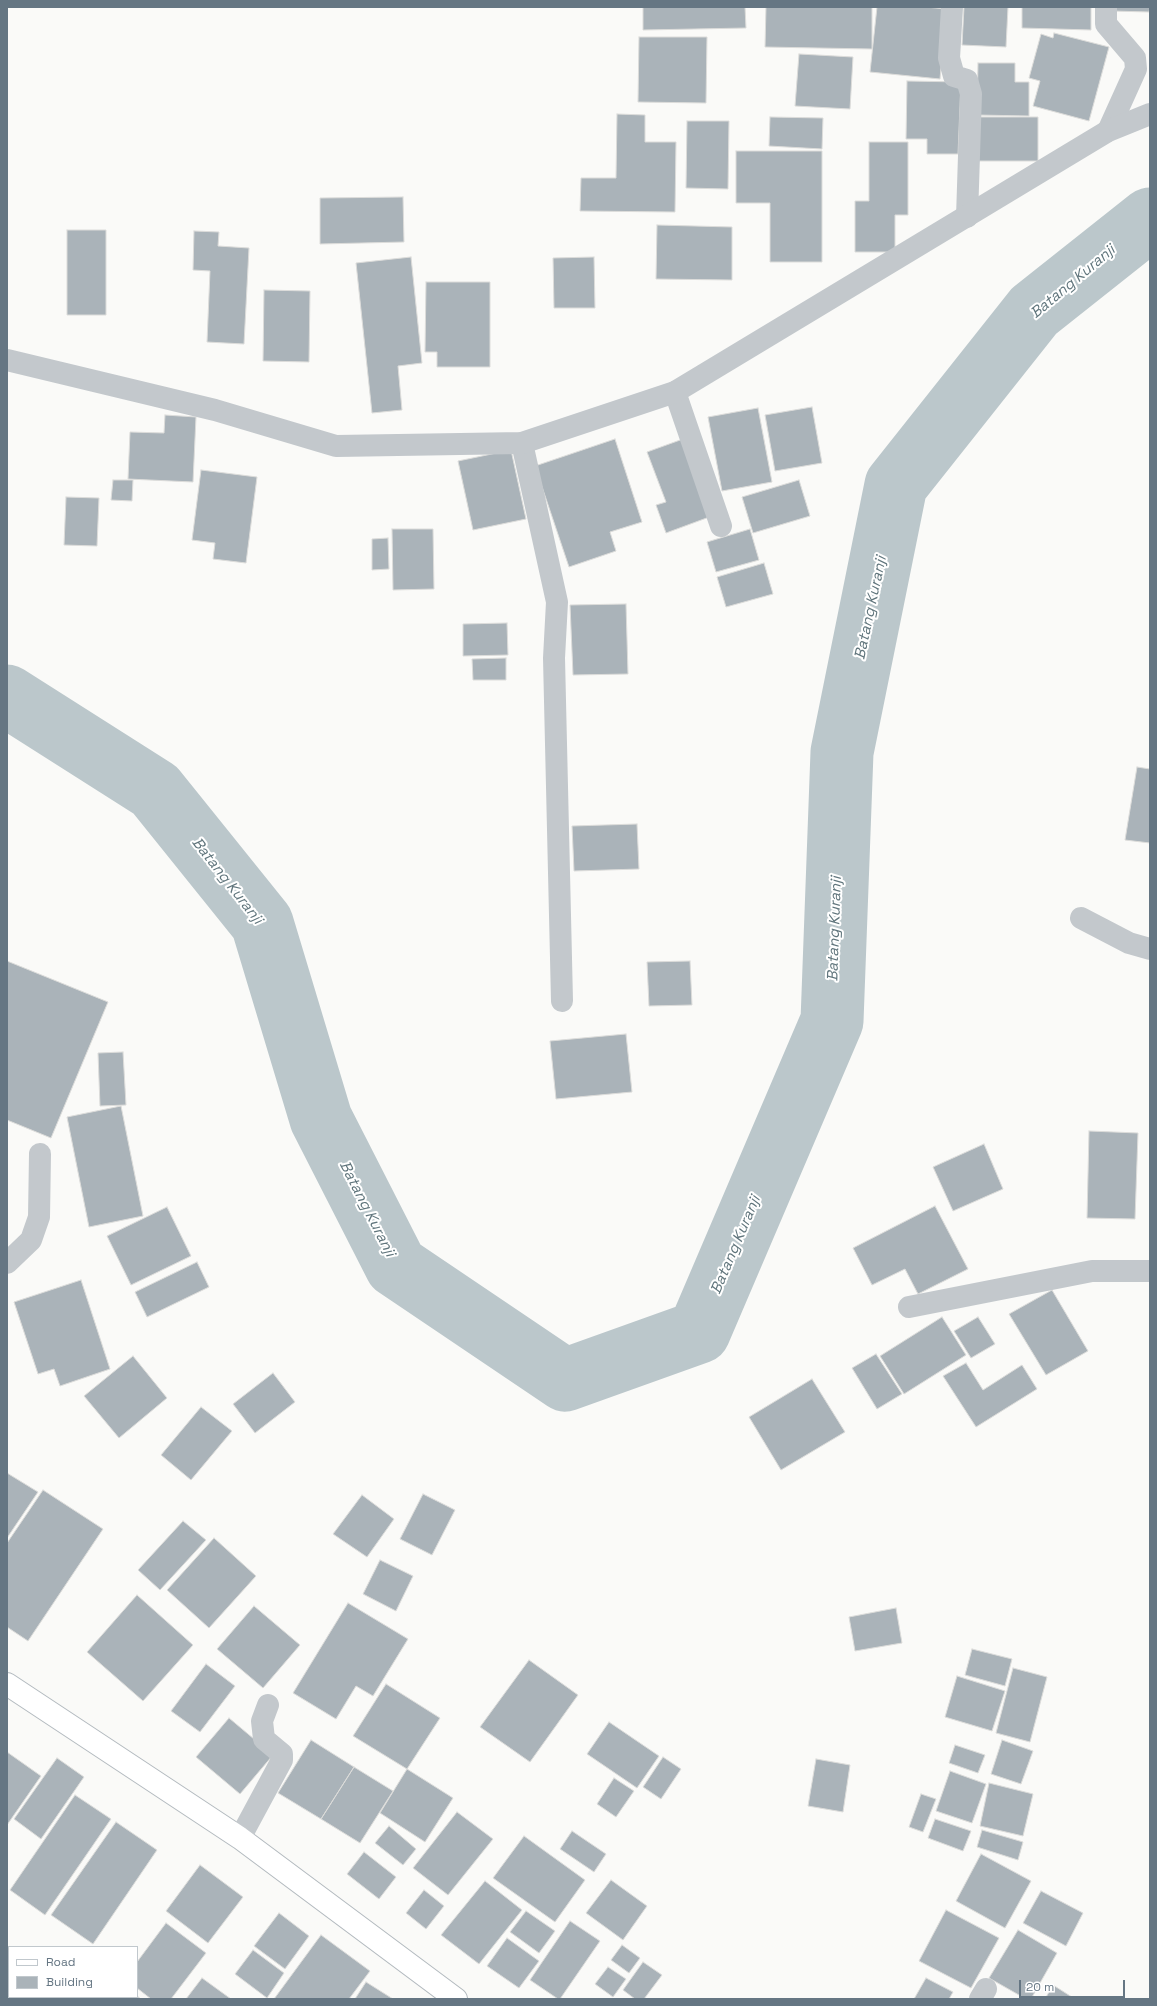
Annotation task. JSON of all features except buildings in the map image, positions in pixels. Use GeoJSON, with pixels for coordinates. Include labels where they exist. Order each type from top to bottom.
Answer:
{"type":"FeatureCollection","features":[{"type":"Feature","properties":{"kind":"main road"},"geometry":{"type":"LineString","coordinates":[[7,1684],[240,1838],[456,1999]]}},
{"type":"Feature","properties":{"kind":"street"},"geometry":{"type":"LineString","coordinates":[[952,7],[949,58],[954,76],[967,80],[971,94],[967,217]]}},
{"type":"Feature","properties":{"kind":"street"},"geometry":{"type":"LineString","coordinates":[[1106,7],[1106,24],[1135,58],[1136,69],[1108,131]]}},
{"type":"Feature","properties":{"kind":"street"},"geometry":{"type":"LineString","coordinates":[[7,360],[215,410],[336,446],[522,443],[675,392],[1108,131],[1150,114]]}},
{"type":"Feature","properties":{"kind":"street"},"geometry":{"type":"LineString","coordinates":[[675,392],[721,526]]}},
{"type":"Feature","properties":{"kind":"street"},"geometry":{"type":"LineString","coordinates":[[522,443],[558,602],[554,658],[562,1001]]}},
{"type":"Feature","properties":{"kind":"street"},"geometry":{"type":"LineString","coordinates":[[1081,918],[1129,943],[1150,949]]}},
{"type":"Feature","properties":{"kind":"street"},"geometry":{"type":"LineString","coordinates":[[7,1263],[31,1240],[39,1217],[40,1154]]}},
{"type":"Feature","properties":{"kind":"street"},"geometry":{"type":"LineString","coordinates":[[909,1307],[1092,1271],[1150,1271]]}},
{"type":"Feature","properties":{"kind":"street"},"geometry":{"type":"LineString","coordinates":[[240,1838],[282,1760],[282,1754],[264,1739],[262,1721],[268,1705]]}},
{"type":"Feature","properties":{"kind":"waterway","name":"Batang Kuranji"},"geometry":{"type":"LineString","coordinates":[[7,696],[155,790],[262,923],[321,1119],[396,1266],[565,1380],[699,1332],[832,1021],[842,752],[896,485],[1034,311],[1150,219]]}}]}
